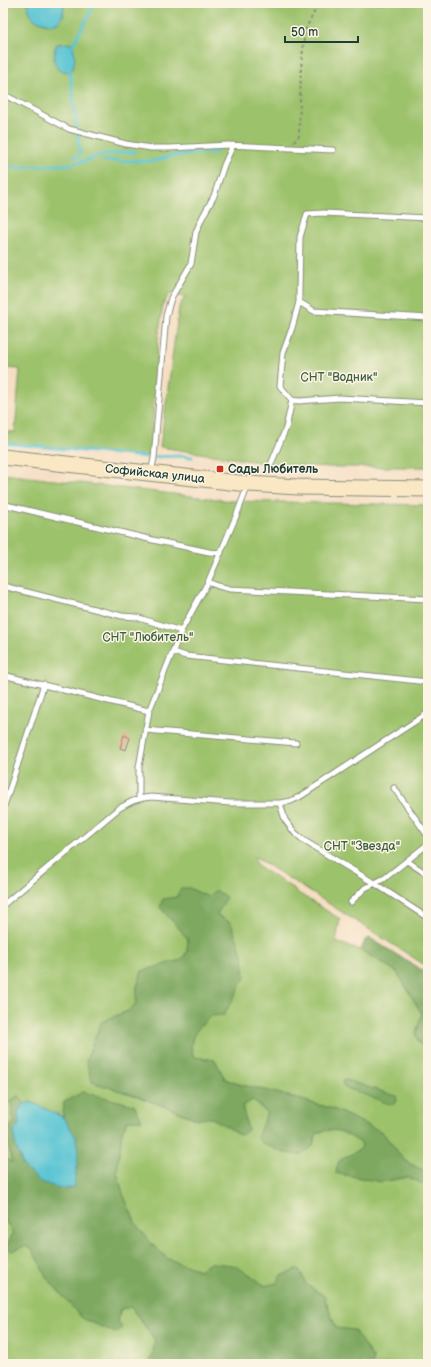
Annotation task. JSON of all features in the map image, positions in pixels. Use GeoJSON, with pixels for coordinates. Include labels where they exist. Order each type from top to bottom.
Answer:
{"type":"FeatureCollection","features":[{"type":"Feature","properties":{"kind":"main road","name":"Софийская улица"},"geometry":{"type":"LineString","coordinates":[[3,457],[248,484],[298,487],[428,489]]}},
{"type":"Feature","properties":{"kind":"lane"},"geometry":{"type":"LineString","coordinates":[[3,94],[69,129],[126,144],[151,148],[233,145],[333,150]]}},
{"type":"Feature","properties":{"kind":"lane"},"geometry":{"type":"LineString","coordinates":[[151,474],[154,458],[164,331],[168,307],[175,290],[191,264],[196,232],[214,196],[224,165],[233,145]]}},
{"type":"Feature","properties":{"kind":"lane"},"geometry":{"type":"LineString","coordinates":[[428,218],[307,214],[300,237],[299,302],[284,353],[280,386],[292,400],[299,401],[340,398],[428,403]]}},
{"type":"Feature","properties":{"kind":"lane"},"geometry":{"type":"LineString","coordinates":[[299,302],[314,311],[428,318]]}},
{"type":"Feature","properties":{"kind":"lane"},"geometry":{"type":"LineString","coordinates":[[271,464],[286,428],[292,400]]}},
{"type":"Feature","properties":{"kind":"lane"},"geometry":{"type":"LineString","coordinates":[[139,798],[139,767],[149,711],[181,631],[208,582],[221,553],[248,484]]}},
{"type":"Feature","properties":{"kind":"lane"},"geometry":{"type":"LineString","coordinates":[[6,505],[153,540],[209,552],[221,553]]}},
{"type":"Feature","properties":{"kind":"lane"},"geometry":{"type":"LineString","coordinates":[[208,582],[230,589],[428,599]]}},
{"type":"Feature","properties":{"kind":"lane"},"geometry":{"type":"LineString","coordinates":[[3,586],[122,616],[136,617],[181,631]]}},
{"type":"Feature","properties":{"kind":"lane"},"geometry":{"type":"LineString","coordinates":[[173,652],[186,656],[428,682]]}},
{"type":"Feature","properties":{"kind":"lane"},"geometry":{"type":"LineString","coordinates":[[3,675],[149,711]]}},
{"type":"Feature","properties":{"kind":"lane"},"geometry":{"type":"LineString","coordinates":[[3,809],[44,684]]}},
{"type":"Feature","properties":{"kind":"lane"},"geometry":{"type":"LineString","coordinates":[[3,905],[118,809],[139,798],[151,797],[230,803],[280,803],[291,801],[428,713]]}},
{"type":"Feature","properties":{"kind":"lane"},"geometry":{"type":"LineString","coordinates":[[145,730],[296,743]]}},
{"type":"Feature","properties":{"kind":"lane"},"geometry":{"type":"LineString","coordinates":[[394,788],[428,836]]}},
{"type":"Feature","properties":{"kind":"lane"},"geometry":{"type":"LineString","coordinates":[[280,803],[285,820],[295,833],[306,842],[428,918]]}},
{"type":"Feature","properties":{"kind":"lane"},"geometry":{"type":"LineString","coordinates":[[351,902],[365,888],[385,878],[428,844]]}},
{"type":"Feature","properties":{"kind":"lane"},"geometry":{"type":"LineString","coordinates":[[407,861],[428,875]]}},
{"type":"Feature","properties":{"kind":"path"},"geometry":{"type":"LineString","coordinates":[[291,148],[299,136],[301,68],[305,30],[319,3]]}},
{"type":"Feature","properties":{"kind":"green space","name":"СНТ \"Водник\""},"geometry":{"type":"Polygon","coordinates":[[[3,3],[28,3],[35,17],[44,23],[54,24],[60,22],[63,15],[64,3],[428,3],[428,467],[325,467],[265,463],[160,447],[179,307],[185,297],[169,294],[163,305],[158,341],[151,447],[147,457],[3,443],[3,432],[15,432],[20,369],[3,368],[3,3]],[[58,44],[55,47],[55,58],[62,71],[69,71],[73,68],[74,58],[61,44],[58,44]]]}},
{"type":"Feature","properties":{"kind":"green space"},"geometry":{"type":"Polygon","coordinates":[[[3,474],[233,501],[428,505],[428,967],[254,856],[257,866],[340,919],[336,942],[361,950],[397,972],[422,1014],[416,1033],[419,1043],[428,1049],[428,1173],[405,1161],[382,1132],[333,1109],[277,1093],[238,1084],[225,1079],[215,1060],[194,1057],[191,1044],[192,1038],[211,1015],[217,916],[208,897],[189,888],[160,907],[188,939],[187,952],[181,960],[142,971],[137,987],[136,1003],[128,1011],[101,1022],[92,1082],[137,1096],[197,1119],[212,1117],[241,1134],[248,1130],[242,1106],[253,1100],[267,1113],[263,1123],[312,1147],[317,1133],[330,1130],[336,1130],[346,1134],[362,1143],[361,1149],[339,1161],[336,1173],[381,1182],[408,1177],[428,1186],[428,1364],[372,1364],[373,1358],[336,1328],[324,1296],[305,1284],[277,1283],[265,1286],[249,1274],[211,1263],[199,1270],[168,1259],[149,1241],[136,1225],[123,1194],[117,1172],[122,1131],[128,1120],[142,1120],[64,1102],[63,1117],[31,1102],[24,1104],[19,1096],[11,1101],[14,1122],[8,1130],[6,1136],[12,1162],[3,1157],[3,474]]]}},
{"type":"Feature","properties":{"kind":"green space"},"geometry":{"type":"Polygon","coordinates":[[[181,888],[189,888],[208,897],[215,890],[226,897],[217,915],[231,923],[243,956],[245,977],[224,1015],[211,1016],[198,1029],[192,1039],[191,1044],[194,1057],[215,1060],[225,1079],[238,1084],[277,1093],[333,1109],[382,1132],[405,1161],[428,1173],[428,1186],[408,1177],[381,1182],[336,1173],[339,1161],[361,1149],[362,1144],[341,1132],[330,1130],[317,1133],[312,1147],[300,1155],[285,1153],[262,1144],[257,1137],[267,1113],[253,1100],[242,1106],[248,1130],[241,1135],[212,1118],[197,1119],[137,1096],[92,1082],[86,1061],[101,1022],[128,1011],[136,1003],[137,987],[142,971],[181,960],[187,952],[188,939],[160,907],[163,899],[177,897],[181,888]]]}},
{"type":"Feature","properties":{"kind":"green space"},"geometry":{"type":"Polygon","coordinates":[[[370,938],[428,974],[428,1049],[419,1043],[416,1033],[422,1014],[397,972],[361,950],[365,940],[370,938]]]}},
{"type":"Feature","properties":{"kind":"green space"},"geometry":{"type":"Polygon","coordinates":[[[346,1080],[396,1096],[397,1101],[392,1105],[344,1087],[342,1081],[346,1080]]]}},
{"type":"Feature","properties":{"kind":"green space"},"geometry":{"type":"Polygon","coordinates":[[[83,1092],[134,1105],[142,1120],[128,1120],[122,1131],[117,1172],[123,1194],[136,1224],[149,1241],[168,1259],[199,1270],[211,1263],[233,1265],[249,1274],[265,1286],[277,1283],[280,1276],[299,1269],[306,1284],[324,1296],[336,1328],[354,1330],[373,1358],[372,1364],[149,1364],[153,1353],[155,1340],[131,1307],[121,1309],[117,1320],[122,1328],[115,1333],[82,1318],[47,1278],[32,1249],[25,1246],[11,1251],[7,1246],[13,1233],[3,1218],[3,1157],[12,1162],[6,1136],[8,1130],[14,1122],[11,1101],[19,1095],[24,1104],[18,1111],[19,1156],[23,1166],[74,1186],[76,1137],[63,1117],[64,1102],[83,1092]]]}},
{"type":"Feature","properties":{"kind":"green space"},"geometry":{"type":"Polygon","coordinates":[[[3,1218],[13,1233],[7,1246],[12,1251],[25,1246],[32,1249],[47,1278],[117,1320],[121,1309],[131,1307],[155,1340],[153,1353],[149,1364],[3,1364],[3,1348],[8,1340],[5,1318],[3,1317],[3,1218]]]}},
{"type":"Feature","properties":{"kind":"water"},"geometry":{"type":"Polygon","coordinates":[[[28,3],[64,3],[63,15],[59,22],[53,25],[35,20],[29,11],[28,3]]]}},
{"type":"Feature","properties":{"kind":"water"},"geometry":{"type":"Polygon","coordinates":[[[67,43],[72,44],[75,55],[74,63],[70,72],[58,70],[54,60],[56,45],[67,43]]]}},
{"type":"Feature","properties":{"kind":"water"},"geometry":{"type":"Polygon","coordinates":[[[31,1102],[63,1117],[76,1137],[78,1155],[74,1187],[65,1189],[39,1181],[23,1166],[15,1143],[14,1131],[19,1124],[18,1111],[24,1104],[31,1102]]]}},
{"type":"Feature","properties":{"kind":"building"},"geometry":{"type":"Polygon","coordinates":[[[124,735],[130,738],[126,750],[120,748],[124,735]]]}},
{"type":"Feature","properties":{"kind":"waterway"},"geometry":{"type":"LineString","coordinates":[[73,45],[95,3]]}},
{"type":"Feature","properties":{"kind":"waterway"},"geometry":{"type":"LineString","coordinates":[[70,72],[80,153],[78,156],[74,157]]}},
{"type":"Feature","properties":{"kind":"waterway"},"geometry":{"type":"LineString","coordinates":[[3,168],[72,164],[104,154],[135,152]]}},
{"type":"Feature","properties":{"kind":"waterway"},"geometry":{"type":"LineString","coordinates":[[104,161],[155,161],[171,156],[217,152]]}},
{"type":"Feature","properties":{"kind":"waterway"},"geometry":{"type":"LineString","coordinates":[[3,443],[147,457],[192,457]]}},
{"type":"Feature","properties":{"kind":"place","name":"Сады Любитель"},"geometry":{"type":"Point","coordinates":[220,469]}},
{"type":"Feature","properties":{"kind":"park label","name":"СНТ \"Любитель\""},"geometry":{"type":"Point","coordinates":[148,637]}},
{"type":"Feature","properties":{"kind":"park label","name":"СНТ \"Звезда\""},"geometry":{"type":"Point","coordinates":[362,846]}}]}
